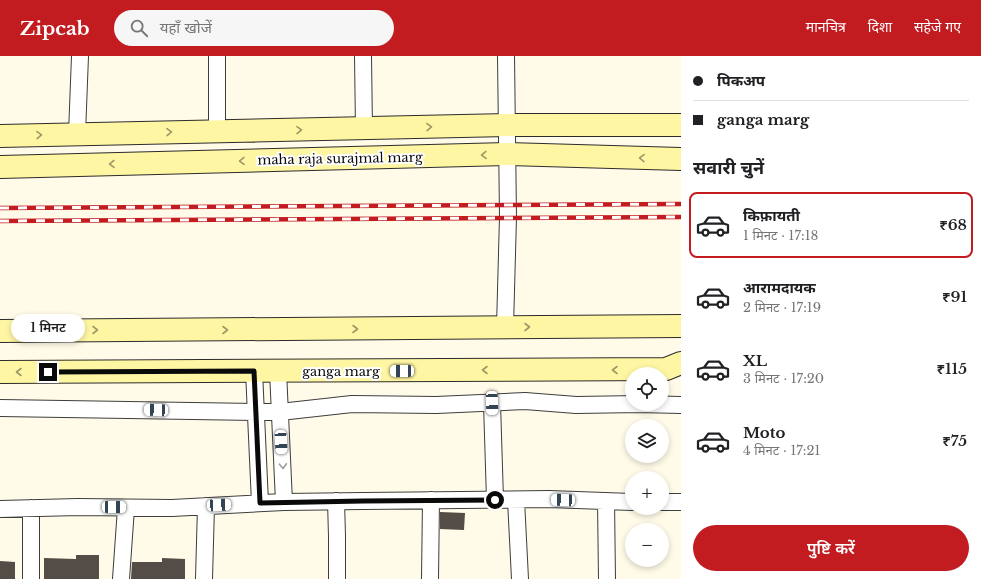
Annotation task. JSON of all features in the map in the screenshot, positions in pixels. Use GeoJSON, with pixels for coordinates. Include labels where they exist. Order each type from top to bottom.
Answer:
{"type":"FeatureCollection","features":[{"type":"Feature","properties":{"kind":"street"},"geometry":{"type":"LineString","coordinates":[[77,134],[80,56]]}},
{"type":"Feature","properties":{"kind":"street"},"geometry":{"type":"LineString","coordinates":[[217,131],[218,56]]}},
{"type":"Feature","properties":{"kind":"street"},"geometry":{"type":"LineString","coordinates":[[363,56],[364,128]]}},
{"type":"Feature","properties":{"kind":"street"},"geometry":{"type":"LineString","coordinates":[[505,327],[508,218],[506,56]]}},
{"type":"Feature","properties":{"kind":"street"},"geometry":{"type":"LineString","coordinates":[[0,136],[508,125],[681,125]]}},
{"type":"Feature","properties":{"kind":"street","name":"maha raja surajmal marg"},"geometry":{"type":"LineString","coordinates":[[0,167],[507,154],[681,158]]}},
{"type":"Feature","properties":{"kind":"street"},"geometry":{"type":"LineString","coordinates":[[0,331],[681,326]]}},
{"type":"Feature","properties":{"kind":"street","name":"ganga marg"},"geometry":{"type":"LineString","coordinates":[[0,372],[666,369],[681,363]]}},
{"type":"Feature","properties":{"kind":"street"},"geometry":{"type":"LineString","coordinates":[[254,371],[260,503]]}},
{"type":"Feature","properties":{"kind":"street"},"geometry":{"type":"LineString","coordinates":[[278,371],[284,502]]}},
{"type":"Feature","properties":{"kind":"street"},"geometry":{"type":"LineString","coordinates":[[0,408],[280,412],[352,404],[436,405],[525,401],[576,405],[681,405]]}},
{"type":"Feature","properties":{"kind":"street"},"geometry":{"type":"LineString","coordinates":[[492,403],[495,500]]}},
{"type":"Feature","properties":{"kind":"street"},"geometry":{"type":"LineString","coordinates":[[430,579],[431,500]]}},
{"type":"Feature","properties":{"kind":"street"},"geometry":{"type":"LineString","coordinates":[[516,500],[520,579]]}},
{"type":"Feature","properties":{"kind":"street"},"geometry":{"type":"LineString","coordinates":[[0,509],[78,507],[172,508],[260,503],[336,501],[516,500],[625,502]]}},
{"type":"Feature","properties":{"kind":"street"},"geometry":{"type":"LineString","coordinates":[[336,501],[337,579]]}},
{"type":"Feature","properties":{"kind":"street"},"geometry":{"type":"LineString","coordinates":[[606,501],[607,579]]}},
{"type":"Feature","properties":{"kind":"street"},"geometry":{"type":"LineString","coordinates":[[669,502],[681,502]]}},
{"type":"Feature","properties":{"kind":"street"},"geometry":{"type":"LineString","coordinates":[[204,579],[206,506]]}},
{"type":"Feature","properties":{"kind":"street"},"geometry":{"type":"LineString","coordinates":[[31,579],[32,508]]}},
{"type":"Feature","properties":{"kind":"street"},"geometry":{"type":"LineString","coordinates":[[121,579],[126,508]]}},
{"type":"Feature","properties":{"kind":"building"},"geometry":{"type":"Polygon","coordinates":[[[440,512],[465,513],[464,530],[440,529],[440,512]]]}},
{"type":"Feature","properties":{"kind":"building"},"geometry":{"type":"Polygon","coordinates":[[[76,555],[99,555],[99,579],[44,579],[44,558],[76,559],[76,555]]]}},
{"type":"Feature","properties":{"kind":"building"},"geometry":{"type":"Polygon","coordinates":[[[162,558],[185,559],[185,579],[131,579],[132,562],[162,562],[162,558]]]}},
{"type":"Feature","properties":{"kind":"building"},"geometry":{"type":"Polygon","coordinates":[[[0,561],[15,562],[15,579],[0,579],[0,561]]]}},
{"type":"Feature","properties":{"kind":"railway"},"geometry":{"type":"LineString","coordinates":[[0,208],[681,204]]}},
{"type":"Feature","properties":{"kind":"railway"},"geometry":{"type":"LineString","coordinates":[[0,221],[681,217]]}},
{"type":"Feature","properties":{"kind":"route"},"geometry":{"type":"LineString","coordinates":[[48,372],[254,371],[260,503],[495,500]]}}]}
